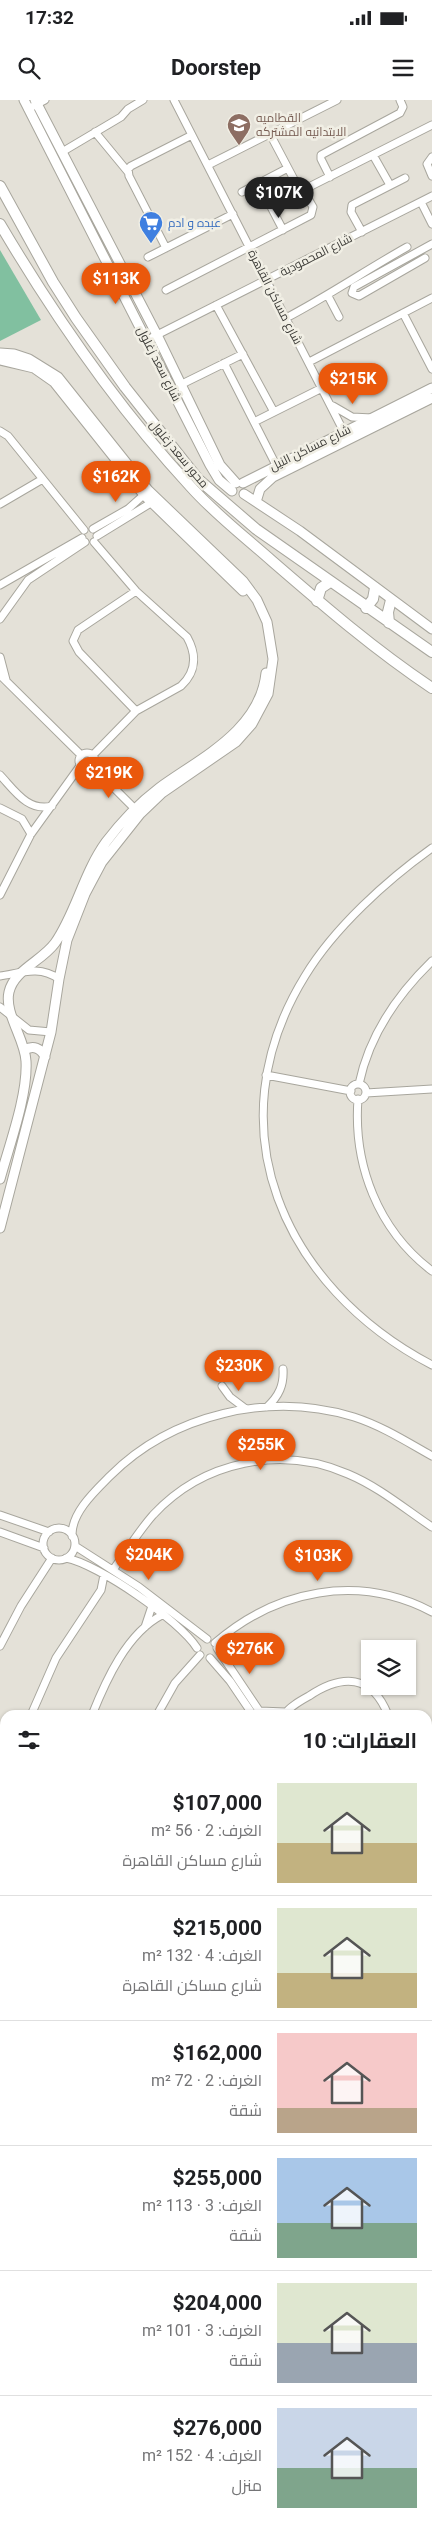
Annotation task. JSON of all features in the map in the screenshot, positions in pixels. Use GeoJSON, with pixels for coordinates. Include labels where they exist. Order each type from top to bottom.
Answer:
{"type":"FeatureCollection","features":[{"type":"Feature","properties":{"kind":"main road","name":"محور سعد زغلول"},"geometry":{"type":"LineString","coordinates":[[0,186],[76,318],[177,455],[198,479],[231,510],[366,608],[432,652]]}},
{"type":"Feature","properties":{"kind":"main road"},"geometry":{"type":"LineString","coordinates":[[3,229],[16,232],[19,221]]}},
{"type":"Feature","properties":{"kind":"main road","name":"محور سعد زغلول"},"geometry":{"type":"LineString","coordinates":[[3,229],[52,310],[170,465],[215,511],[317,601],[373,647],[432,688]]}},
{"type":"Feature","properties":{"kind":"main road"},"geometry":{"type":"LineString","coordinates":[[317,601],[321,588],[330,582]]}},
{"type":"Feature","properties":{"kind":"main road"},"geometry":{"type":"LineString","coordinates":[[366,608],[373,599],[375,588]]}},
{"type":"Feature","properties":{"kind":"main road"},"geometry":{"type":"LineString","coordinates":[[389,623],[388,612],[391,600]]}},
{"type":"Feature","properties":{"kind":"street"},"geometry":{"type":"LineString","coordinates":[[62,152],[144,100]]}},
{"type":"Feature","properties":{"kind":"street","name":"شارع مساكن القاهرة"},"geometry":{"type":"LineString","coordinates":[[174,100],[347,436]]}},
{"type":"Feature","properties":{"kind":"street"},"geometry":{"type":"LineString","coordinates":[[208,165],[337,100]]}},
{"type":"Feature","properties":{"kind":"street"},"geometry":{"type":"LineString","coordinates":[[330,177],[321,159],[321,155],[400,113],[403,107],[400,100]]}},
{"type":"Feature","properties":{"kind":"street","name":"شارع سعد زغلول"},"geometry":{"type":"LineString","coordinates":[[34,103],[62,152],[182,384],[207,448]]}},
{"type":"Feature","properties":{"kind":"street","name":"شارع سعد زغلول"},"geometry":{"type":"LineString","coordinates":[[34,103],[147,340],[207,448],[237,485]]}},
{"type":"Feature","properties":{"kind":"street"},"geometry":{"type":"LineString","coordinates":[[303,190],[432,125]]}},
{"type":"Feature","properties":{"kind":"street"},"geometry":{"type":"LineString","coordinates":[[95,132],[128,172],[166,248]]}},
{"type":"Feature","properties":{"kind":"street"},"geometry":{"type":"LineString","coordinates":[[128,172],[131,166],[192,134]]}},
{"type":"Feature","properties":{"kind":"street"},"geometry":{"type":"LineString","coordinates":[[166,290],[313,213],[313,207],[303,190],[298,187],[270,134]]}},
{"type":"Feature","properties":{"kind":"street"},"geometry":{"type":"LineString","coordinates":[[374,155],[390,185]]}},
{"type":"Feature","properties":{"kind":"street"},"geometry":{"type":"LineString","coordinates":[[432,157],[427,164],[432,176]]}},
{"type":"Feature","properties":{"kind":"street"},"geometry":{"type":"LineString","coordinates":[[242,192],[288,168]]}},
{"type":"Feature","properties":{"kind":"street"},"geometry":{"type":"LineString","coordinates":[[362,232],[351,212],[352,205],[405,178]]}},
{"type":"Feature","properties":{"kind":"street"},"geometry":{"type":"LineString","coordinates":[[259,184],[283,230]]}},
{"type":"Feature","properties":{"kind":"street","name":"شارع المحمودية"},"geometry":{"type":"LineString","coordinates":[[147,340],[432,196]]}},
{"type":"Feature","properties":{"kind":"street"},"geometry":{"type":"LineString","coordinates":[[421,202],[432,224]]}},
{"type":"Feature","properties":{"kind":"street"},"geometry":{"type":"LineString","coordinates":[[148,257],[233,214]]}},
{"type":"Feature","properties":{"kind":"street"},"geometry":{"type":"LineString","coordinates":[[426,258],[359,296],[352,293],[354,287],[432,244]]}},
{"type":"Feature","properties":{"kind":"street"},"geometry":{"type":"LineString","coordinates":[[286,318],[328,296],[336,288],[407,247]]}},
{"type":"Feature","properties":{"kind":"street"},"geometry":{"type":"LineString","coordinates":[[388,269],[391,277]]}},
{"type":"Feature","properties":{"kind":"street"},"geometry":{"type":"LineString","coordinates":[[328,296],[339,317]]}},
{"type":"Feature","properties":{"kind":"street"},"geometry":{"type":"LineString","coordinates":[[308,362],[432,298]]}},
{"type":"Feature","properties":{"kind":"street"},"geometry":{"type":"LineString","coordinates":[[216,305],[274,412]]}},
{"type":"Feature","properties":{"kind":"street"},"geometry":{"type":"LineString","coordinates":[[403,313],[432,369]]}},
{"type":"Feature","properties":{"kind":"street"},"geometry":{"type":"LineString","coordinates":[[0,353],[14,354],[29,359],[58,377],[146,492]]}},
{"type":"Feature","properties":{"kind":"street"},"geometry":{"type":"LineString","coordinates":[[182,384],[243,354]]}},
{"type":"Feature","properties":{"kind":"street"},"geometry":{"type":"LineString","coordinates":[[0,360],[34,368],[54,382],[154,501],[246,594],[262,624],[267,659],[265,679],[258,703],[246,722],[229,738],[137,812],[95,858],[63,929],[47,952],[21,973],[12,984],[8,994],[9,1005],[25,1050],[27,1068],[25,1084],[0,1179]]}},
{"type":"Feature","properties":{"kind":"street"},"geometry":{"type":"LineString","coordinates":[[224,364],[276,465]]}},
{"type":"Feature","properties":{"kind":"street"},"geometry":{"type":"LineString","coordinates":[[254,422],[322,388]]}},
{"type":"Feature","properties":{"kind":"street","name":"شارع مساكن النيل"},"geometry":{"type":"LineString","coordinates":[[256,502],[260,489],[269,479],[347,436],[372,418],[432,388]]}},
{"type":"Feature","properties":{"kind":"street","name":"شارع مساكن النيل"},"geometry":{"type":"LineString","coordinates":[[237,485],[276,465],[432,398]]}},
{"type":"Feature","properties":{"kind":"street"},"geometry":{"type":"LineString","coordinates":[[330,403],[346,414],[372,418]]}},
{"type":"Feature","properties":{"kind":"street"},"geometry":{"type":"LineString","coordinates":[[0,431],[8,436],[84,537]]}},
{"type":"Feature","properties":{"kind":"street"},"geometry":{"type":"LineString","coordinates":[[0,504],[41,480]]}},
{"type":"Feature","properties":{"kind":"street"},"geometry":{"type":"LineString","coordinates":[[237,485],[237,496],[244,494],[306,536],[432,630]]}},
{"type":"Feature","properties":{"kind":"street"},"geometry":{"type":"LineString","coordinates":[[0,619],[28,580],[84,537],[95,536],[146,492]]}},
{"type":"Feature","properties":{"kind":"street"},"geometry":{"type":"LineString","coordinates":[[0,585],[84,537],[95,536],[154,501]]}},
{"type":"Feature","properties":{"kind":"street"},"geometry":{"type":"LineString","coordinates":[[93,755],[136,710],[181,686],[187,680],[194,665],[192,645],[187,637],[136,591],[95,536]]}},
{"type":"Feature","properties":{"kind":"street"},"geometry":{"type":"LineString","coordinates":[[136,591],[78,630],[73,641],[78,652],[136,710]]}},
{"type":"Feature","properties":{"kind":"street"},"geometry":{"type":"LineString","coordinates":[[0,657],[6,680]]}},
{"type":"Feature","properties":{"kind":"street"},"geometry":{"type":"LineString","coordinates":[[0,675],[81,755]]}},
{"type":"Feature","properties":{"kind":"street"},"geometry":{"type":"LineString","coordinates":[[80,766],[86,769],[93,767],[96,762],[93,755],[88,752],[81,755]]}},
{"type":"Feature","properties":{"kind":"street"},"geometry":{"type":"LineString","coordinates":[[1,891],[31,834],[80,766],[81,755]]}},
{"type":"Feature","properties":{"kind":"street"},"geometry":{"type":"LineString","coordinates":[[93,767],[137,812]]}},
{"type":"Feature","properties":{"kind":"street"},"geometry":{"type":"LineString","coordinates":[[0,776],[31,806],[42,808],[52,806]]}},
{"type":"Feature","properties":{"kind":"street"},"geometry":{"type":"LineString","coordinates":[[0,808],[22,819],[31,834]]}},
{"type":"Feature","properties":{"kind":"street"},"geometry":{"type":"LineString","coordinates":[[0,1228],[45,1057],[63,958],[75,917],[102,862],[137,812]]}},
{"type":"Feature","properties":{"kind":"street"},"geometry":{"type":"LineString","coordinates":[[432,848],[404,868],[368,901],[305,975],[281,1023],[266,1076],[263,1116],[268,1170],[290,1230],[319,1272],[370,1326],[411,1354],[432,1365]]}},
{"type":"Feature","properties":{"kind":"street"},"geometry":{"type":"LineString","coordinates":[[47,952],[56,959],[63,958]]}},
{"type":"Feature","properties":{"kind":"street"},"geometry":{"type":"LineString","coordinates":[[359,1084],[371,1046],[384,1020],[409,986],[432,961]]}},
{"type":"Feature","properties":{"kind":"street"},"geometry":{"type":"LineString","coordinates":[[0,976],[41,971],[59,979]]}},
{"type":"Feature","properties":{"kind":"street"},"geometry":{"type":"LineString","coordinates":[[0,1007],[29,1030],[51,1032]]}},
{"type":"Feature","properties":{"kind":"street"},"geometry":{"type":"LineString","coordinates":[[25,1050],[35,1048],[42,1051],[45,1057]]}},
{"type":"Feature","properties":{"kind":"street"},"geometry":{"type":"LineString","coordinates":[[266,1076],[351,1091]]}},
{"type":"Feature","properties":{"kind":"street"},"geometry":{"type":"LineString","coordinates":[[359,1084],[353,1086],[351,1091],[353,1098],[364,1097],[366,1093],[432,1089]]}},
{"type":"Feature","properties":{"kind":"street"},"geometry":{"type":"LineString","coordinates":[[359,1084],[365,1088],[366,1093]]}},
{"type":"Feature","properties":{"kind":"street"},"geometry":{"type":"LineString","coordinates":[[358,1099],[358,1144],[361,1162],[373,1195],[391,1227],[432,1271]]}},
{"type":"Feature","properties":{"kind":"street"},"geometry":{"type":"LineString","coordinates":[[267,1407],[274,1401],[282,1386],[283,1368]]}},
{"type":"Feature","properties":{"kind":"street"},"geometry":{"type":"LineString","coordinates":[[222,1386],[230,1398],[246,1409]]}},
{"type":"Feature","properties":{"kind":"street"},"geometry":{"type":"LineString","coordinates":[[66,1558],[72,1554],[75,1546],[72,1536],[74,1522],[84,1506],[107,1479],[133,1456],[184,1426],[210,1417],[246,1409],[267,1407],[314,1408],[354,1417],[391,1433],[432,1456]]}},
{"type":"Feature","properties":{"kind":"street"},"geometry":{"type":"LineString","coordinates":[[113,1570],[153,1516],[178,1493],[219,1470],[256,1460],[294,1460],[348,1474],[381,1492],[432,1527]]}},
{"type":"Feature","properties":{"kind":"street"},"geometry":{"type":"LineString","coordinates":[[0,1515],[50,1532],[63,1529],[72,1536]]}},
{"type":"Feature","properties":{"kind":"street"},"geometry":{"type":"LineString","coordinates":[[0,1532],[44,1548],[52,1558]]}},
{"type":"Feature","properties":{"kind":"street"},"geometry":{"type":"LineString","coordinates":[[44,1548],[45,1538],[50,1532]]}},
{"type":"Feature","properties":{"kind":"street"},"geometry":{"type":"LineString","coordinates":[[75,1546],[139,1587],[216,1645],[259,1710]]}},
{"type":"Feature","properties":{"kind":"street"},"geometry":{"type":"LineString","coordinates":[[52,1558],[66,1558],[82,1563],[134,1594],[152,1606],[188,1636],[200,1655]]}},
{"type":"Feature","properties":{"kind":"street"},"geometry":{"type":"LineString","coordinates":[[0,1646],[21,1606],[52,1558]]}},
{"type":"Feature","properties":{"kind":"street"},"geometry":{"type":"LineString","coordinates":[[34,1710],[56,1658],[101,1590],[104,1575]]}},
{"type":"Feature","properties":{"kind":"street"},"geometry":{"type":"LineString","coordinates":[[101,1590],[116,1583]]}},
{"type":"Feature","properties":{"kind":"street"},"geometry":{"type":"LineString","coordinates":[[134,1594],[139,1587]]}},
{"type":"Feature","properties":{"kind":"street"},"geometry":{"type":"LineString","coordinates":[[210,1658],[214,1655],[216,1645],[241,1622],[271,1606],[300,1597],[327,1592],[381,1593],[432,1612]]}},
{"type":"Feature","properties":{"kind":"street"},"geometry":{"type":"LineString","coordinates":[[94,1710],[114,1668],[144,1627],[152,1606]]}},
{"type":"Feature","properties":{"kind":"street"},"geometry":{"type":"LineString","coordinates":[[144,1627],[162,1615]]}},
{"type":"Feature","properties":{"kind":"street"},"geometry":{"type":"LineString","coordinates":[[197,1648],[200,1642],[207,1639]]}},
{"type":"Feature","properties":{"kind":"street"},"geometry":{"type":"LineString","coordinates":[[200,1655],[210,1658],[249,1710]]}},
{"type":"Feature","properties":{"kind":"street"},"geometry":{"type":"LineString","coordinates":[[160,1710],[175,1683],[200,1655]]}},
{"type":"Feature","properties":{"kind":"street"},"geometry":{"type":"LineString","coordinates":[[290,1710],[317,1690],[343,1680],[361,1684],[376,1693],[385,1710]]}},
{"type":"Feature","properties":{"kind":"street"},"geometry":{"type":"LineString","coordinates":[[243,1700],[251,1696]]}},
{"type":"Feature","properties":{"kind":"green space"},"geometry":{"type":"Polygon","coordinates":[[[0,250],[41,320],[0,341],[0,250]]]}},
{"type":"Feature","properties":{"kind":"place","name":"القطاميه الابتدائيه المشتركه"},"geometry":{"type":"Point","coordinates":[239,146]}},
{"type":"Feature","properties":{"kind":"place","name":"عبده و ادم"},"geometry":{"type":"Point","coordinates":[151,244]}}]}
